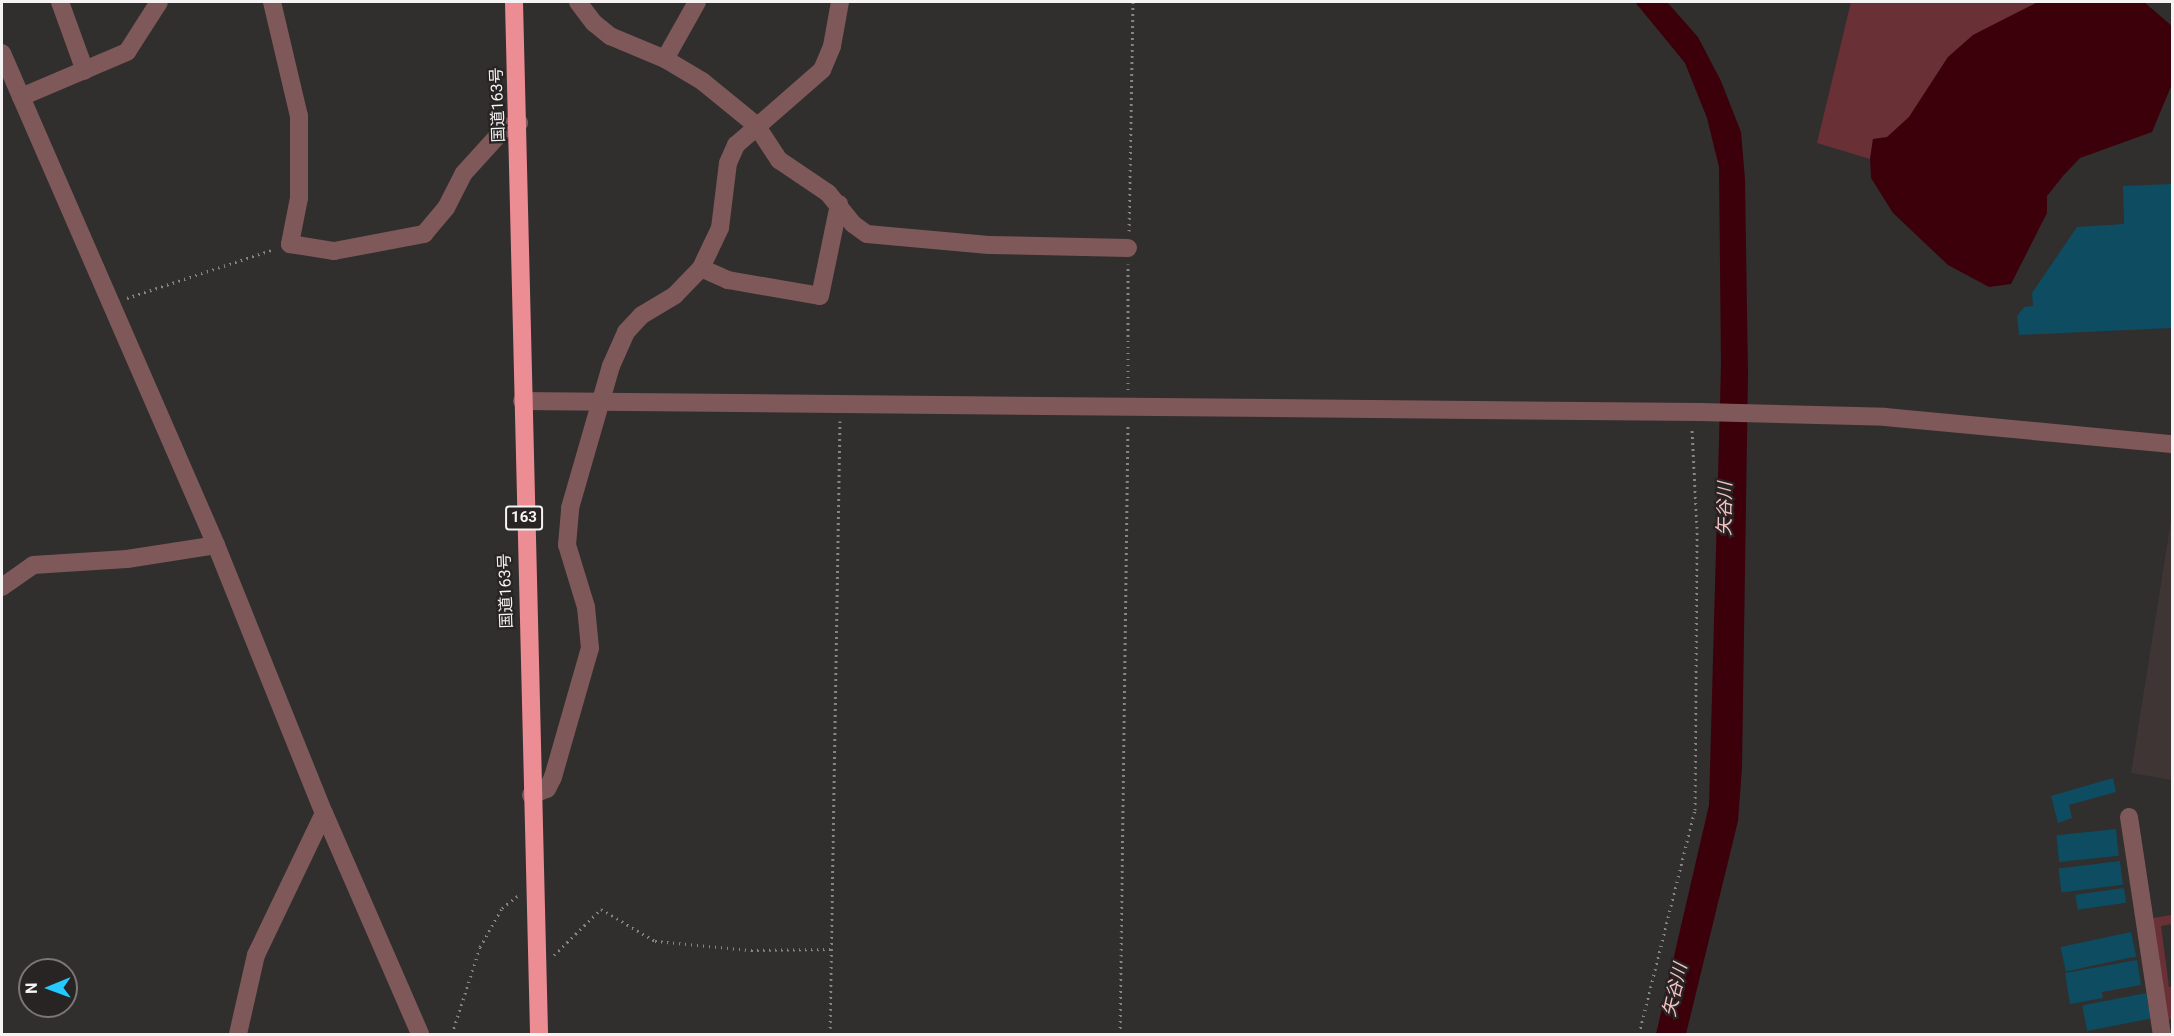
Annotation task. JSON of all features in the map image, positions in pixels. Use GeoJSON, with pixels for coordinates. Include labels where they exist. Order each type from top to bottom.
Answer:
{"type":"FeatureCollection","features":[{"type":"Feature","properties":{"kind":"highway","name":"国道163号"},"geometry":{"type":"LineString","coordinates":[[514,2],[519,123],[522,400],[531,795],[539,1035]]}},
{"type":"Feature","properties":{"kind":"street"},"geometry":{"type":"LineString","coordinates":[[60,2],[85,71]]}},
{"type":"Feature","properties":{"kind":"street"},"geometry":{"type":"LineString","coordinates":[[21,97],[127,52],[159,2]]}},
{"type":"Feature","properties":{"kind":"street"},"geometry":{"type":"LineString","coordinates":[[272,2],[299,116],[299,198],[290,244],[334,251],[424,234],[446,208],[464,173],[505,128],[519,123]]}},
{"type":"Feature","properties":{"kind":"street"},"geometry":{"type":"LineString","coordinates":[[578,2],[594,23],[610,36],[664,59],[702,81],[756,125],[779,160],[839,204],[853,224],[867,234],[989,245],[1128,248]]}},
{"type":"Feature","properties":{"kind":"street"},"geometry":{"type":"LineString","coordinates":[[664,59],[697,2]]}},
{"type":"Feature","properties":{"kind":"street"},"geometry":{"type":"LineString","coordinates":[[531,795],[547,789],[553,777],[590,648],[586,607],[567,545],[570,508],[600,399],[626,332],[642,315],[675,295],[701,268],[720,228],[728,163],[736,145],[756,125],[822,70],[832,46],[840,2]]}},
{"type":"Feature","properties":{"kind":"street"},"geometry":{"type":"LineString","coordinates":[[2,53],[108,304],[216,545],[324,813],[420,1035]]}},
{"type":"Feature","properties":{"kind":"street"},"geometry":{"type":"LineString","coordinates":[[701,268],[728,280],[820,296],[839,204]]}},
{"type":"Feature","properties":{"kind":"street"},"geometry":{"type":"LineString","coordinates":[[522,400],[840,401],[1128,408],[1753,413],[1985,424],[2172,444]]}},
{"type":"Feature","properties":{"kind":"street"},"geometry":{"type":"LineString","coordinates":[[2,587],[33,565],[127,559],[216,545]]}},
{"type":"Feature","properties":{"kind":"street"},"geometry":{"type":"LineString","coordinates":[[238,1035],[256,955],[324,813]]}},
{"type":"Feature","properties":{"kind":"street"},"geometry":{"type":"LineString","coordinates":[[2129,817],[2162,1035]]}},
{"type":"Feature","properties":{"kind":"path"},"geometry":{"type":"LineString","coordinates":[[1120,1035],[1128,248],[1133,2]]}},
{"type":"Feature","properties":{"kind":"path"},"geometry":{"type":"LineString","coordinates":[[108,304],[290,244]]}},
{"type":"Feature","properties":{"kind":"path"},"geometry":{"type":"LineString","coordinates":[[830,1035],[840,401]]}},
{"type":"Feature","properties":{"kind":"path"},"geometry":{"type":"LineString","coordinates":[[1639,1035],[1695,810],[1696,412]]}},
{"type":"Feature","properties":{"kind":"path"},"geometry":{"type":"LineString","coordinates":[[452,1035],[470,971],[491,926],[515,895],[534,892]]}},
{"type":"Feature","properties":{"kind":"path"},"geometry":{"type":"LineString","coordinates":[[536,959],[557,954],[601,909],[655,941],[751,950],[831,949]]}},
{"type":"Feature","properties":{"kind":"shaded area"},"geometry":{"type":"Polygon","coordinates":[[[1851,2],[2038,2],[1973,35],[1948,57],[1909,117],[1887,138],[1873,139],[1870,159],[1817,143],[1851,2]]]}},
{"type":"Feature","properties":{"kind":"shaded area"},"geometry":{"type":"Polygon","coordinates":[[[2172,514],[2172,780],[2131,773],[2172,514]]]}},
{"type":"Feature","properties":{"kind":"shaded area"},"geometry":{"type":"Polygon","coordinates":[[[2172,915],[2172,924],[2161,926],[2169,987],[2172,987],[2172,1019],[2167,1020],[2153,918],[2172,915]]]}},
{"type":"Feature","properties":{"kind":"water","name":"矢谷川"},"geometry":{"type":"Polygon","coordinates":[[[1635,2],[1667,2],[1698,37],[1721,81],[1741,132],[1745,179],[1748,374],[1742,768],[1738,821],[1686,1034],[1656,1034],[1709,805],[1721,366],[1719,167],[1707,118],[1685,63],[1635,2]]]}},
{"type":"Feature","properties":{"kind":"water"},"geometry":{"type":"Polygon","coordinates":[[[2038,2],[2144,2],[2172,26],[2172,84],[2152,132],[2080,158],[2063,176],[2047,196],[2047,213],[2011,284],[1989,287],[1948,265],[1893,213],[1871,178],[1870,159],[1873,139],[1887,137],[1909,117],[1948,57],[1973,35],[2038,2]]]}},
{"type":"Feature","properties":{"kind":"building"},"geometry":{"type":"Polygon","coordinates":[[[2172,184],[2172,328],[2019,335],[2017,316],[2024,307],[2033,306],[2032,293],[2077,227],[2124,224],[2123,186],[2172,184]]]}},
{"type":"Feature","properties":{"kind":"building"},"geometry":{"type":"Polygon","coordinates":[[[2113,778],[2116,792],[2069,805],[2072,818],[2058,823],[2051,796],[2113,778]]]}},
{"type":"Feature","properties":{"kind":"building"},"geometry":{"type":"Polygon","coordinates":[[[2116,829],[2119,856],[2059,862],[2056,835],[2116,829]]]}},
{"type":"Feature","properties":{"kind":"building"},"geometry":{"type":"Polygon","coordinates":[[[2120,861],[2123,885],[2061,892],[2058,869],[2120,861]]]}},
{"type":"Feature","properties":{"kind":"building"},"geometry":{"type":"Polygon","coordinates":[[[2124,888],[2126,903],[2078,910],[2075,895],[2124,888]]]}},
{"type":"Feature","properties":{"kind":"building"},"geometry":{"type":"Polygon","coordinates":[[[2131,932],[2136,956],[2066,971],[2061,947],[2131,932]]]}},
{"type":"Feature","properties":{"kind":"building"},"geometry":{"type":"Polygon","coordinates":[[[2137,960],[2141,985],[2102,992],[2103,998],[2070,1004],[2065,973],[2137,960]]]}},
{"type":"Feature","properties":{"kind":"building"},"geometry":{"type":"Polygon","coordinates":[[[2146,993],[2151,1019],[2087,1031],[2082,1005],[2146,993]]]}}]}
